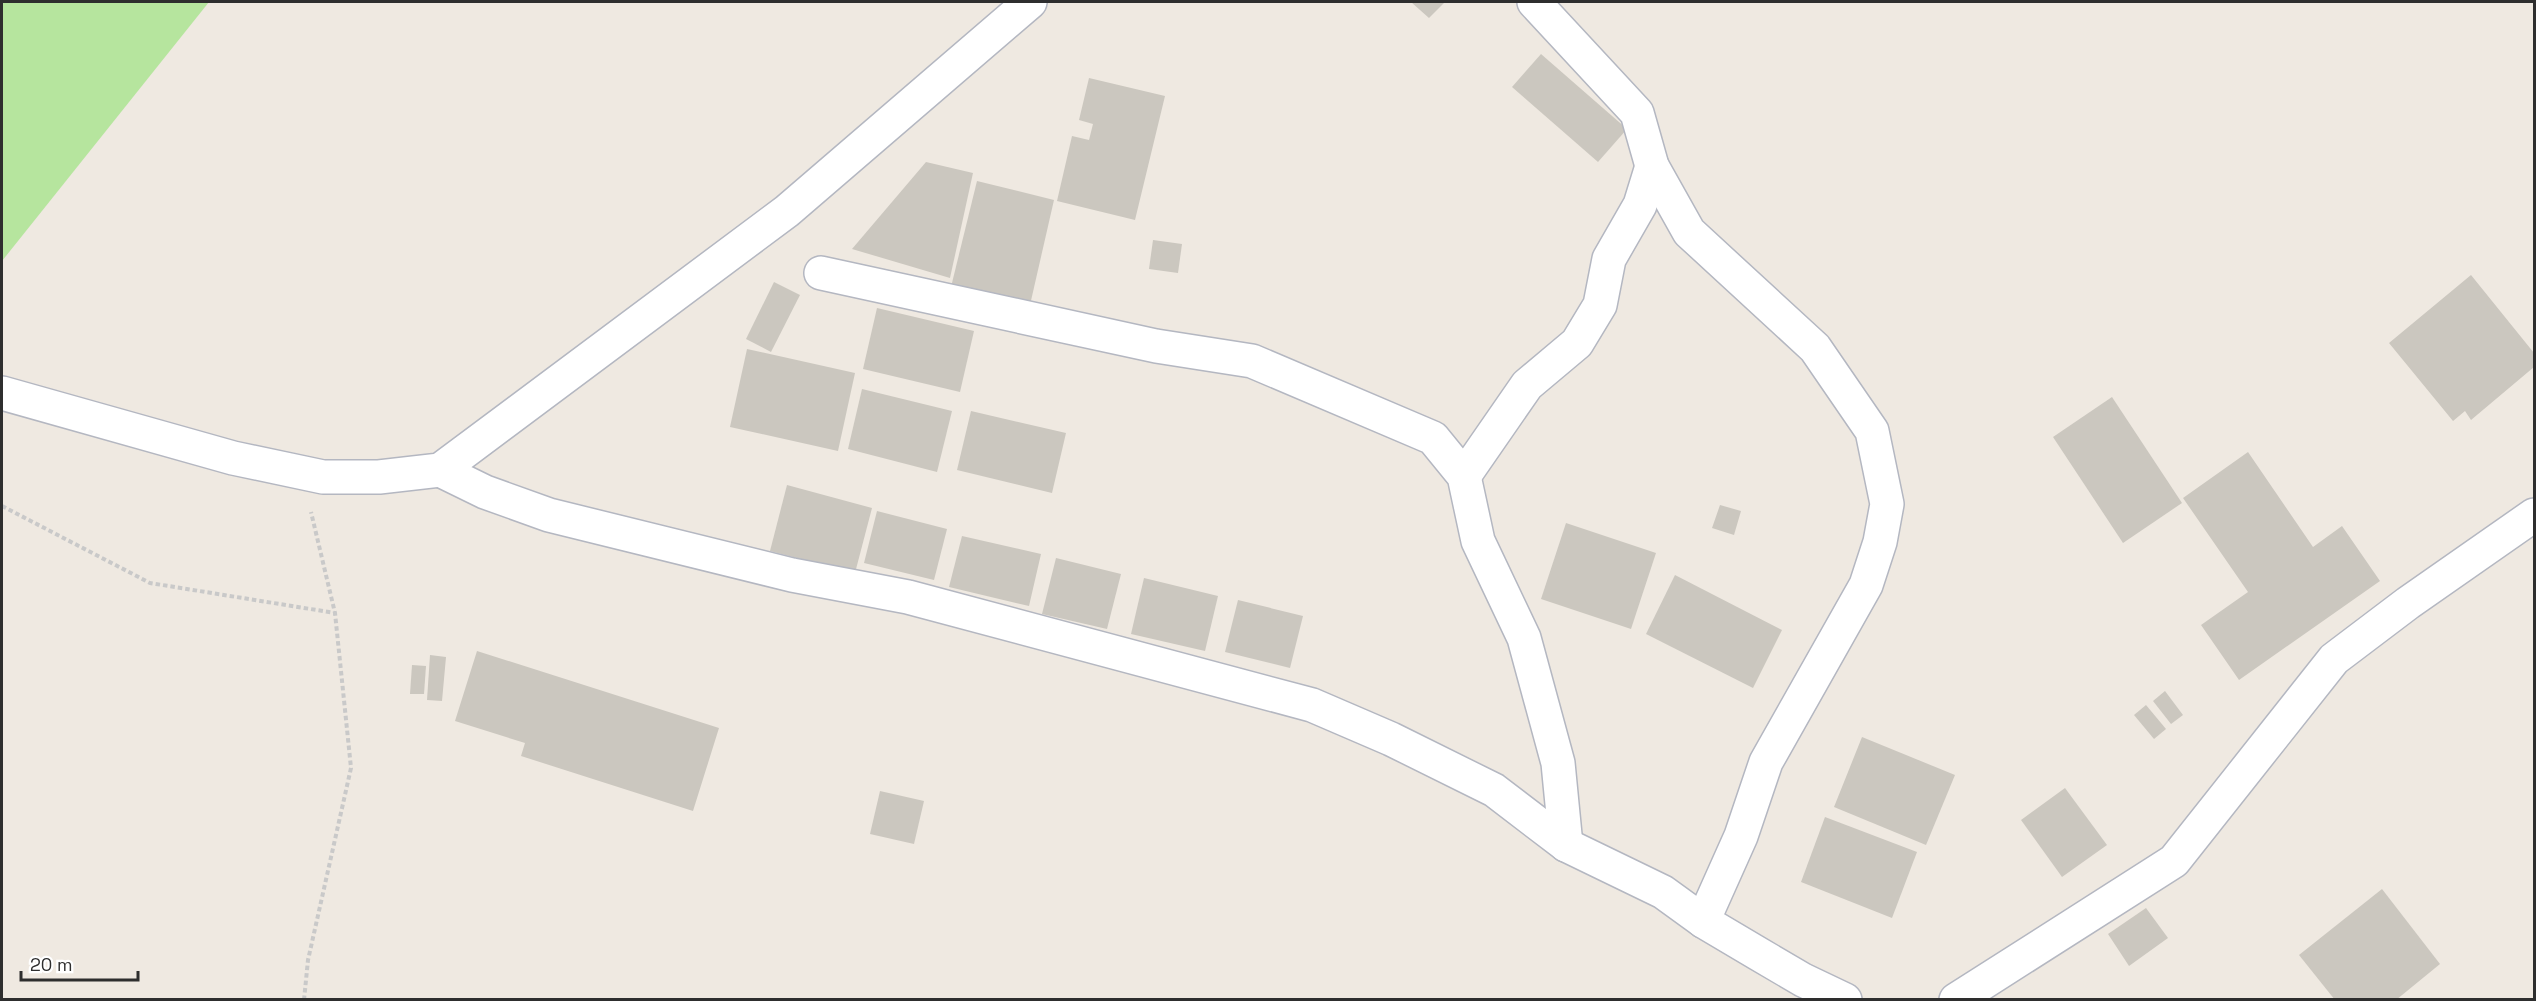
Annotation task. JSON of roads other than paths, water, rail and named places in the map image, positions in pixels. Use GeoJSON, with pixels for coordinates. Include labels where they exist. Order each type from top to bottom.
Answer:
{"type":"FeatureCollection","features":[{"type":"Feature","properties":{"kind":"street"},"geometry":{"type":"LineString","coordinates":[[2,393],[233,458],[323,477],[379,477],[440,470],[787,211],[1030,2]]}},
{"type":"Feature","properties":{"kind":"street"},"geometry":{"type":"LineString","coordinates":[[1534,2],[1637,113],[1652,166],[1689,232],[1815,348],[1872,431],[1887,504],[1880,542],[1866,585],[1766,762],[1741,836],[1703,921]]}},
{"type":"Feature","properties":{"kind":"street"},"geometry":{"type":"LineString","coordinates":[[1464,476],[1527,385],[1577,344],[1600,305],[1610,260],[1640,205],[1652,166]]}},
{"type":"Feature","properties":{"kind":"street"},"geometry":{"type":"LineString","coordinates":[[821,273],[1156,346],[1252,361],[1433,438],[1464,476],[1478,541],[1524,638],[1558,763],[1566,845]]}},
{"type":"Feature","properties":{"kind":"street"},"geometry":{"type":"LineString","coordinates":[[440,470],[485,492],[549,515],[748,564],[908,597],[1312,705],[1391,739],[1494,790],[1566,845],[1663,892],[1703,921],[1803,980],[1845,999]]}},
{"type":"Feature","properties":{"kind":"street"},"geometry":{"type":"LineString","coordinates":[[1956,999],[2175,861],[2334,659],[2408,603],[2535,515]]}}]}
